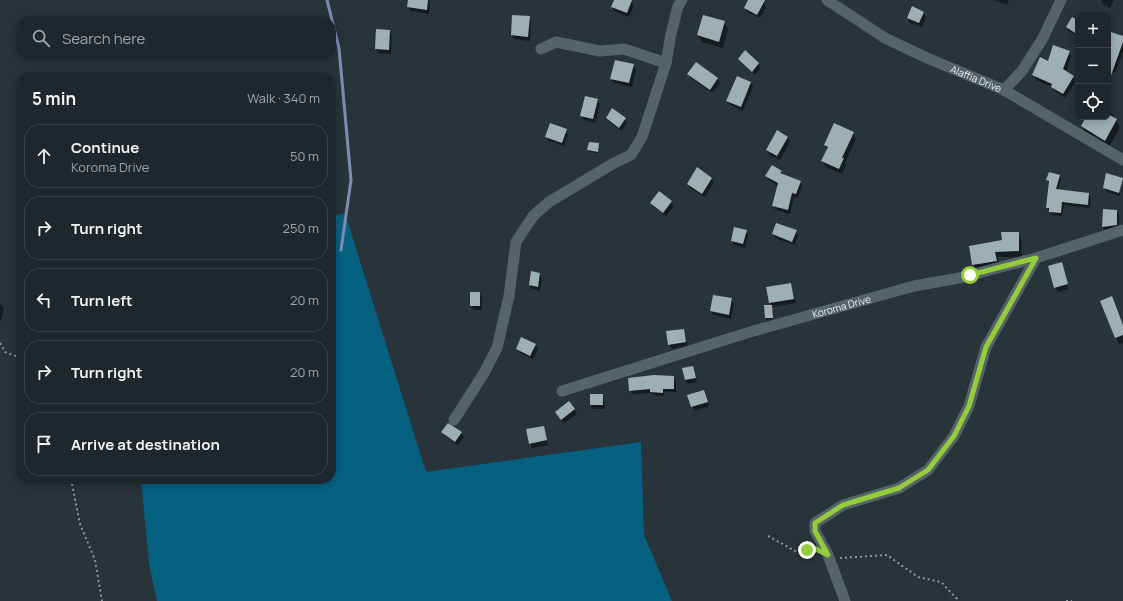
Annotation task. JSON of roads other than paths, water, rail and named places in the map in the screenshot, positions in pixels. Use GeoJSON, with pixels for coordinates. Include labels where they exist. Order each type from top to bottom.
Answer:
{"type":"FeatureCollection","features":[{"type":"Feature","properties":{"kind":"street"},"geometry":{"type":"LineString","coordinates":[[454,420],[484,373],[497,348],[506,308],[516,242],[532,216],[549,202],[614,163],[631,155],[642,138],[666,63],[678,6],[682,0]]}},
{"type":"Feature","properties":{"kind":"street","name":"Alaffia Drive"},"geometry":{"type":"LineString","coordinates":[[827,0],[885,38],[926,58],[1004,90],[1123,160]]}},
{"type":"Feature","properties":{"kind":"street"},"geometry":{"type":"LineString","coordinates":[[1004,90],[1022,71],[1043,38],[1061,0]]}},
{"type":"Feature","properties":{"kind":"street"},"geometry":{"type":"LineString","coordinates":[[540,49],[556,42],[600,51],[624,49],[666,63]]}},
{"type":"Feature","properties":{"kind":"street","name":"Koroma Drive"},"geometry":{"type":"LineString","coordinates":[[562,391],[808,316],[914,286],[959,278],[1036,258],[1123,230]]}},
{"type":"Feature","properties":{"kind":"street"},"geometry":{"type":"LineString","coordinates":[[845,601],[828,555],[815,531],[815,523],[843,505],[899,488],[928,470],[954,436],[969,406],[986,347],[1036,258]]}},
{"type":"Feature","properties":{"kind":"waterway"},"geometry":{"type":"LineString","coordinates":[[327,0],[331,16]]}},
{"type":"Feature","properties":{"kind":"waterway"},"geometry":{"type":"LineString","coordinates":[[336,36],[339,48],[351,180],[341,250]]}}]}
